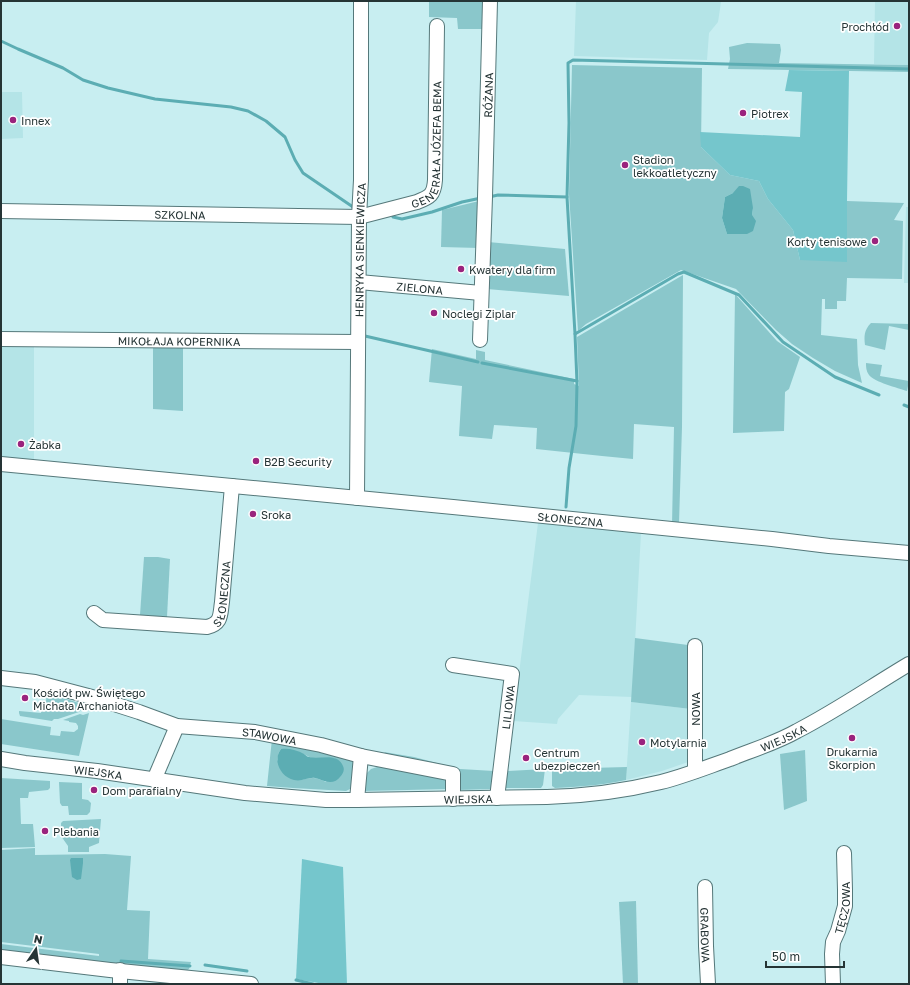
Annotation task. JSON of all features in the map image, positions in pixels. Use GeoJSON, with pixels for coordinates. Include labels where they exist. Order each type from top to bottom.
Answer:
{"type":"FeatureCollection","features":[{"type":"Feature","properties":{"kind":"street","name":"HENRYKA SIENKIEWICZA"},"geometry":{"type":"LineString","coordinates":[[357,498],[359,217],[361,180],[361,1]]}},
{"type":"Feature","properties":{"kind":"street","name":"RÓŻANA"},"geometry":{"type":"LineString","coordinates":[[481,292],[490,1]]}},
{"type":"Feature","properties":{"kind":"street","name":"GENERAŁA JÓZEFA BEMA"},"geometry":{"type":"LineString","coordinates":[[359,217],[421,201],[432,194],[434,189],[437,26]]}},
{"type":"Feature","properties":{"kind":"street","name":"SZKOLNA"},"geometry":{"type":"LineString","coordinates":[[1,211],[359,217]]}},
{"type":"Feature","properties":{"kind":"street","name":"ZIELONA"},"geometry":{"type":"LineString","coordinates":[[359,282],[481,292]]}},
{"type":"Feature","properties":{"kind":"street"},"geometry":{"type":"LineString","coordinates":[[480,340],[481,292]]}},
{"type":"Feature","properties":{"kind":"street","name":"MIKOŁAJA KOPERNIKA"},"geometry":{"type":"LineString","coordinates":[[1,338],[358,342]]}},
{"type":"Feature","properties":{"kind":"street","name":"SŁONECZNA"},"geometry":{"type":"LineString","coordinates":[[1,464],[909,553]]}},
{"type":"Feature","properties":{"kind":"street","name":"SŁONECZNA"},"geometry":{"type":"LineString","coordinates":[[94,613],[103,620],[208,627],[218,622],[222,602],[232,486]]}},
{"type":"Feature","properties":{"kind":"street","name":"NOWA"},"geometry":{"type":"LineString","coordinates":[[694,646],[695,771]]}},
{"type":"Feature","properties":{"kind":"street","name":"WIEJSKA"},"geometry":{"type":"LineString","coordinates":[[1,760],[98,771],[245,793],[326,800],[497,798],[567,796],[602,793],[662,782],[748,752],[797,732],[909,664]]}},
{"type":"Feature","properties":{"kind":"street","name":"LILIOWA"},"geometry":{"type":"LineString","coordinates":[[453,665],[512,674],[497,798]]}},
{"type":"Feature","properties":{"kind":"street","name":"STAWOWA"},"geometry":{"type":"LineString","coordinates":[[1,678],[35,682],[92,697],[176,726],[255,732],[321,745],[361,756],[453,774],[453,799]]}},
{"type":"Feature","properties":{"kind":"street"},"geometry":{"type":"LineString","coordinates":[[154,780],[176,726]]}},
{"type":"Feature","properties":{"kind":"street"},"geometry":{"type":"LineString","coordinates":[[357,800],[361,756]]}},
{"type":"Feature","properties":{"kind":"street","name":"TĘCZOWA"},"geometry":{"type":"LineString","coordinates":[[833,984],[833,942],[838,931],[845,906],[844,853]]}},
{"type":"Feature","properties":{"kind":"street","name":"GRABOWA"},"geometry":{"type":"LineString","coordinates":[[705,886],[708,984]]}},
{"type":"Feature","properties":{"kind":"street"},"geometry":{"type":"LineString","coordinates":[[1,957],[120,977],[251,984]]}},
{"type":"Feature","properties":{"kind":"shaded area"},"geometry":{"type":"Polygon","coordinates":[[[429,1],[484,1],[483,29],[458,29],[457,18],[429,17],[429,1]]]}},
{"type":"Feature","properties":{"kind":"shaded area"},"geometry":{"type":"Polygon","coordinates":[[[576,1],[721,1],[718,22],[709,33],[707,60],[574,56],[576,1]]]}},
{"type":"Feature","properties":{"kind":"shaded area"},"geometry":{"type":"Polygon","coordinates":[[[875,1],[909,1],[909,65],[874,64],[875,1]]]}},
{"type":"Feature","properties":{"kind":"shaded area"},"geometry":{"type":"Polygon","coordinates":[[[747,43],[780,44],[781,50],[779,63],[909,65],[909,72],[728,69],[730,59],[729,47],[747,43]]]}},
{"type":"Feature","properties":{"kind":"shaded area"},"geometry":{"type":"Polygon","coordinates":[[[572,65],[702,68],[701,147],[730,175],[759,181],[768,199],[793,230],[800,260],[847,220],[847,201],[904,203],[894,220],[903,221],[902,279],[847,278],[846,301],[837,301],[837,309],[825,309],[825,299],[822,299],[821,335],[857,339],[858,365],[862,383],[835,371],[792,344],[776,330],[736,289],[681,270],[586,324],[578,331],[569,194],[572,65]],[[733,193],[725,197],[722,218],[727,234],[752,215],[753,208],[733,193]]]}},
{"type":"Feature","properties":{"kind":"shaded area"},"geometry":{"type":"Polygon","coordinates":[[[789,70],[849,71],[847,262],[800,260],[793,230],[768,199],[759,181],[730,175],[701,147],[700,132],[800,137],[802,92],[785,91],[789,70]]]}},
{"type":"Feature","properties":{"kind":"shaded area"},"geometry":{"type":"Polygon","coordinates":[[[1,92],[22,92],[23,138],[1,139],[1,92]]]}},
{"type":"Feature","properties":{"kind":"shaded area"},"geometry":{"type":"Polygon","coordinates":[[[739,186],[750,189],[753,208],[752,215],[756,221],[753,231],[747,234],[727,234],[722,218],[725,197],[733,193],[739,186]]]}},
{"type":"Feature","properties":{"kind":"shaded area"},"geometry":{"type":"Polygon","coordinates":[[[479,201],[479,248],[441,247],[442,210],[479,201]]]}},
{"type":"Feature","properties":{"kind":"shaded area"},"geometry":{"type":"Polygon","coordinates":[[[906,207],[909,207],[909,283],[904,283],[906,207]]]}},
{"type":"Feature","properties":{"kind":"shaded area"},"geometry":{"type":"Polygon","coordinates":[[[488,242],[565,249],[569,296],[487,289],[488,242]]]}},
{"type":"Feature","properties":{"kind":"shaded area"},"geometry":{"type":"Polygon","coordinates":[[[683,275],[682,427],[679,523],[672,525],[674,427],[634,424],[633,459],[536,449],[537,428],[494,425],[492,439],[459,436],[462,386],[429,382],[432,349],[476,359],[476,350],[485,352],[485,360],[574,379],[574,384],[579,386],[577,337],[683,275]]]}},
{"type":"Feature","properties":{"kind":"shaded area"},"geometry":{"type":"Polygon","coordinates":[[[735,294],[777,341],[800,357],[789,389],[785,392],[784,431],[733,433],[735,294]]]}},
{"type":"Feature","properties":{"kind":"shaded area"},"geometry":{"type":"Polygon","coordinates":[[[871,323],[909,324],[909,330],[889,326],[885,350],[865,345],[865,333],[871,323]]]}},
{"type":"Feature","properties":{"kind":"shaded area"},"geometry":{"type":"Polygon","coordinates":[[[1,344],[34,344],[34,461],[1,460],[1,344]]]}},
{"type":"Feature","properties":{"kind":"shaded area"},"geometry":{"type":"Polygon","coordinates":[[[153,345],[183,345],[183,411],[153,409],[153,345]]]}},
{"type":"Feature","properties":{"kind":"shaded area"},"geometry":{"type":"Polygon","coordinates":[[[866,363],[882,365],[880,376],[909,381],[907,391],[872,378],[867,372],[866,363]]]}},
{"type":"Feature","properties":{"kind":"shaded area"},"geometry":{"type":"Polygon","coordinates":[[[538,523],[641,533],[632,697],[579,695],[558,719],[557,724],[513,721],[538,523]]]}},
{"type":"Feature","properties":{"kind":"shaded area"},"geometry":{"type":"Polygon","coordinates":[[[144,557],[170,559],[167,617],[140,615],[144,557]]]}},
{"type":"Feature","properties":{"kind":"shaded area"},"geometry":{"type":"Polygon","coordinates":[[[635,638],[688,645],[691,709],[631,702],[635,638]]]}},
{"type":"Feature","properties":{"kind":"shaded area"},"geometry":{"type":"Polygon","coordinates":[[[48,693],[85,705],[79,712],[54,719],[52,721],[20,716],[19,711],[41,713],[42,704],[46,701],[48,693]]]}},
{"type":"Feature","properties":{"kind":"shaded area"},"geometry":{"type":"Polygon","coordinates":[[[631,702],[691,709],[691,761],[662,771],[626,780],[631,702]]]}},
{"type":"Feature","properties":{"kind":"shaded area"},"geometry":{"type":"Polygon","coordinates":[[[89,713],[79,756],[1,744],[1,719],[51,727],[50,735],[60,736],[61,731],[74,732],[78,729],[76,723],[63,720],[80,714],[83,715],[89,713]]]}},
{"type":"Feature","properties":{"kind":"shaded area"},"geometry":{"type":"Polygon","coordinates":[[[272,739],[350,756],[356,763],[352,791],[350,789],[346,791],[267,786],[272,739]],[[281,749],[277,760],[300,780],[314,778],[326,782],[340,762],[330,758],[312,758],[303,754],[281,749]]]}},
{"type":"Feature","properties":{"kind":"shaded area"},"geometry":{"type":"Polygon","coordinates":[[[281,749],[296,750],[313,758],[328,757],[337,759],[344,769],[342,775],[338,779],[331,782],[326,782],[315,778],[294,780],[289,778],[285,776],[279,768],[277,758],[281,749]]]}},
{"type":"Feature","properties":{"kind":"shaded area"},"geometry":{"type":"Polygon","coordinates":[[[805,750],[807,801],[784,810],[780,754],[805,750]]]}},
{"type":"Feature","properties":{"kind":"shaded area"},"geometry":{"type":"Polygon","coordinates":[[[384,752],[414,757],[460,769],[494,771],[494,789],[457,790],[458,773],[390,757],[384,752]]]}},
{"type":"Feature","properties":{"kind":"shaded area"},"geometry":{"type":"Polygon","coordinates":[[[377,767],[394,768],[446,779],[451,789],[363,791],[366,774],[371,769],[377,767]]]}},
{"type":"Feature","properties":{"kind":"shaded area"},"geometry":{"type":"Polygon","coordinates":[[[627,767],[626,780],[582,786],[555,788],[552,786],[552,769],[627,767]]]}},
{"type":"Feature","properties":{"kind":"shaded area"},"geometry":{"type":"Polygon","coordinates":[[[545,769],[543,785],[541,788],[506,788],[504,785],[507,771],[545,769]]]}},
{"type":"Feature","properties":{"kind":"shaded area"},"geometry":{"type":"Polygon","coordinates":[[[1,778],[50,781],[50,788],[48,790],[29,792],[28,798],[20,798],[21,824],[33,824],[35,847],[1,848],[1,778]]]}},
{"type":"Feature","properties":{"kind":"shaded area"},"geometry":{"type":"Polygon","coordinates":[[[59,782],[82,783],[82,799],[88,800],[91,803],[90,812],[87,815],[69,815],[68,806],[62,806],[60,803],[59,782]]]}},
{"type":"Feature","properties":{"kind":"shaded area"},"geometry":{"type":"Polygon","coordinates":[[[101,819],[99,843],[89,847],[89,852],[68,852],[68,846],[61,836],[61,823],[63,821],[101,819]]]}},
{"type":"Feature","properties":{"kind":"shaded area"},"geometry":{"type":"Polygon","coordinates":[[[35,848],[35,855],[105,854],[131,856],[127,910],[150,911],[148,959],[191,962],[189,969],[185,972],[1,953],[1,944],[99,956],[99,954],[1,942],[1,850],[35,848]]]}},
{"type":"Feature","properties":{"kind":"shaded area"},"geometry":{"type":"Polygon","coordinates":[[[71,858],[83,858],[81,879],[77,880],[72,877],[71,858]]]}},
{"type":"Feature","properties":{"kind":"shaded area"},"geometry":{"type":"Polygon","coordinates":[[[302,859],[343,867],[347,984],[324,984],[296,979],[302,859]]]}},
{"type":"Feature","properties":{"kind":"shaded area"},"geometry":{"type":"Polygon","coordinates":[[[636,901],[638,984],[623,984],[619,902],[636,901]]]}},
{"type":"Feature","properties":{"kind":"waterway"},"geometry":{"type":"LineString","coordinates":[[1,41],[63,68],[83,80],[108,88],[155,99],[231,107],[248,111],[266,121],[285,137],[295,160],[303,173],[353,207]]}},
{"type":"Feature","properties":{"kind":"waterway"},"geometry":{"type":"LineString","coordinates":[[567,197],[569,123],[568,63],[573,60],[909,69]]}},
{"type":"Feature","properties":{"kind":"waterway"},"geometry":{"type":"LineString","coordinates":[[489,197],[498,195],[567,197],[575,334],[678,274],[684,272],[739,295],[783,342],[835,377],[879,395]]}},
{"type":"Feature","properties":{"kind":"waterway"},"geometry":{"type":"LineString","coordinates":[[393,217],[402,219],[481,198]]}},
{"type":"Feature","properties":{"kind":"waterway"},"geometry":{"type":"LineString","coordinates":[[566,507],[569,468],[576,426],[577,383],[575,334]]}},
{"type":"Feature","properties":{"kind":"waterway"},"geometry":{"type":"LineString","coordinates":[[365,336],[478,362]]}},
{"type":"Feature","properties":{"kind":"waterway"},"geometry":{"type":"LineString","coordinates":[[482,363],[577,381]]}},
{"type":"Feature","properties":{"kind":"waterway"},"geometry":{"type":"LineString","coordinates":[[904,405],[909,407]]}},
{"type":"Feature","properties":{"kind":"waterway"},"geometry":{"type":"LineString","coordinates":[[121,961],[190,966]]}},
{"type":"Feature","properties":{"kind":"waterway"},"geometry":{"type":"LineString","coordinates":[[205,965],[247,971]]}},
{"type":"Feature","properties":{"kind":"waterway"},"geometry":{"type":"LineString","coordinates":[[296,980],[313,984]]}},
{"type":"Feature","properties":{"kind":"place","name":"Prochłód"},"geometry":{"type":"Point","coordinates":[897,26]}},
{"type":"Feature","properties":{"kind":"place","name":"Piotrex"},"geometry":{"type":"Point","coordinates":[743,113]}},
{"type":"Feature","properties":{"kind":"place","name":"Innex"},"geometry":{"type":"Point","coordinates":[13,120]}},
{"type":"Feature","properties":{"kind":"place","name":"Stadion lekkoatletyczny"},"geometry":{"type":"Point","coordinates":[625,165]}},
{"type":"Feature","properties":{"kind":"place","name":"Korty tenisowe"},"geometry":{"type":"Point","coordinates":[875,241]}},
{"type":"Feature","properties":{"kind":"place","name":"Kwatery dla firm"},"geometry":{"type":"Point","coordinates":[461,269]}},
{"type":"Feature","properties":{"kind":"place","name":"Noclegi Ziplar"},"geometry":{"type":"Point","coordinates":[434,313]}},
{"type":"Feature","properties":{"kind":"place","name":"Żabka"},"geometry":{"type":"Point","coordinates":[21,444]}},
{"type":"Feature","properties":{"kind":"place","name":"B2B Security"},"geometry":{"type":"Point","coordinates":[256,461]}},
{"type":"Feature","properties":{"kind":"place","name":"Sroka"},"geometry":{"type":"Point","coordinates":[253,514]}},
{"type":"Feature","properties":{"kind":"place","name":"Kościół pw. Świętego Michała Archanioła"},"geometry":{"type":"Point","coordinates":[25,698]}},
{"type":"Feature","properties":{"kind":"place","name":"Drukarnia Skorpion"},"geometry":{"type":"Point","coordinates":[852,738]}},
{"type":"Feature","properties":{"kind":"place","name":"Motylarnia"},"geometry":{"type":"Point","coordinates":[642,742]}},
{"type":"Feature","properties":{"kind":"place","name":"Centrum ubezpieczeń"},"geometry":{"type":"Point","coordinates":[526,758]}},
{"type":"Feature","properties":{"kind":"place","name":"Dom parafialny"},"geometry":{"type":"Point","coordinates":[94,790]}},
{"type":"Feature","properties":{"kind":"place","name":"Plebania"},"geometry":{"type":"Point","coordinates":[45,831]}}]}
